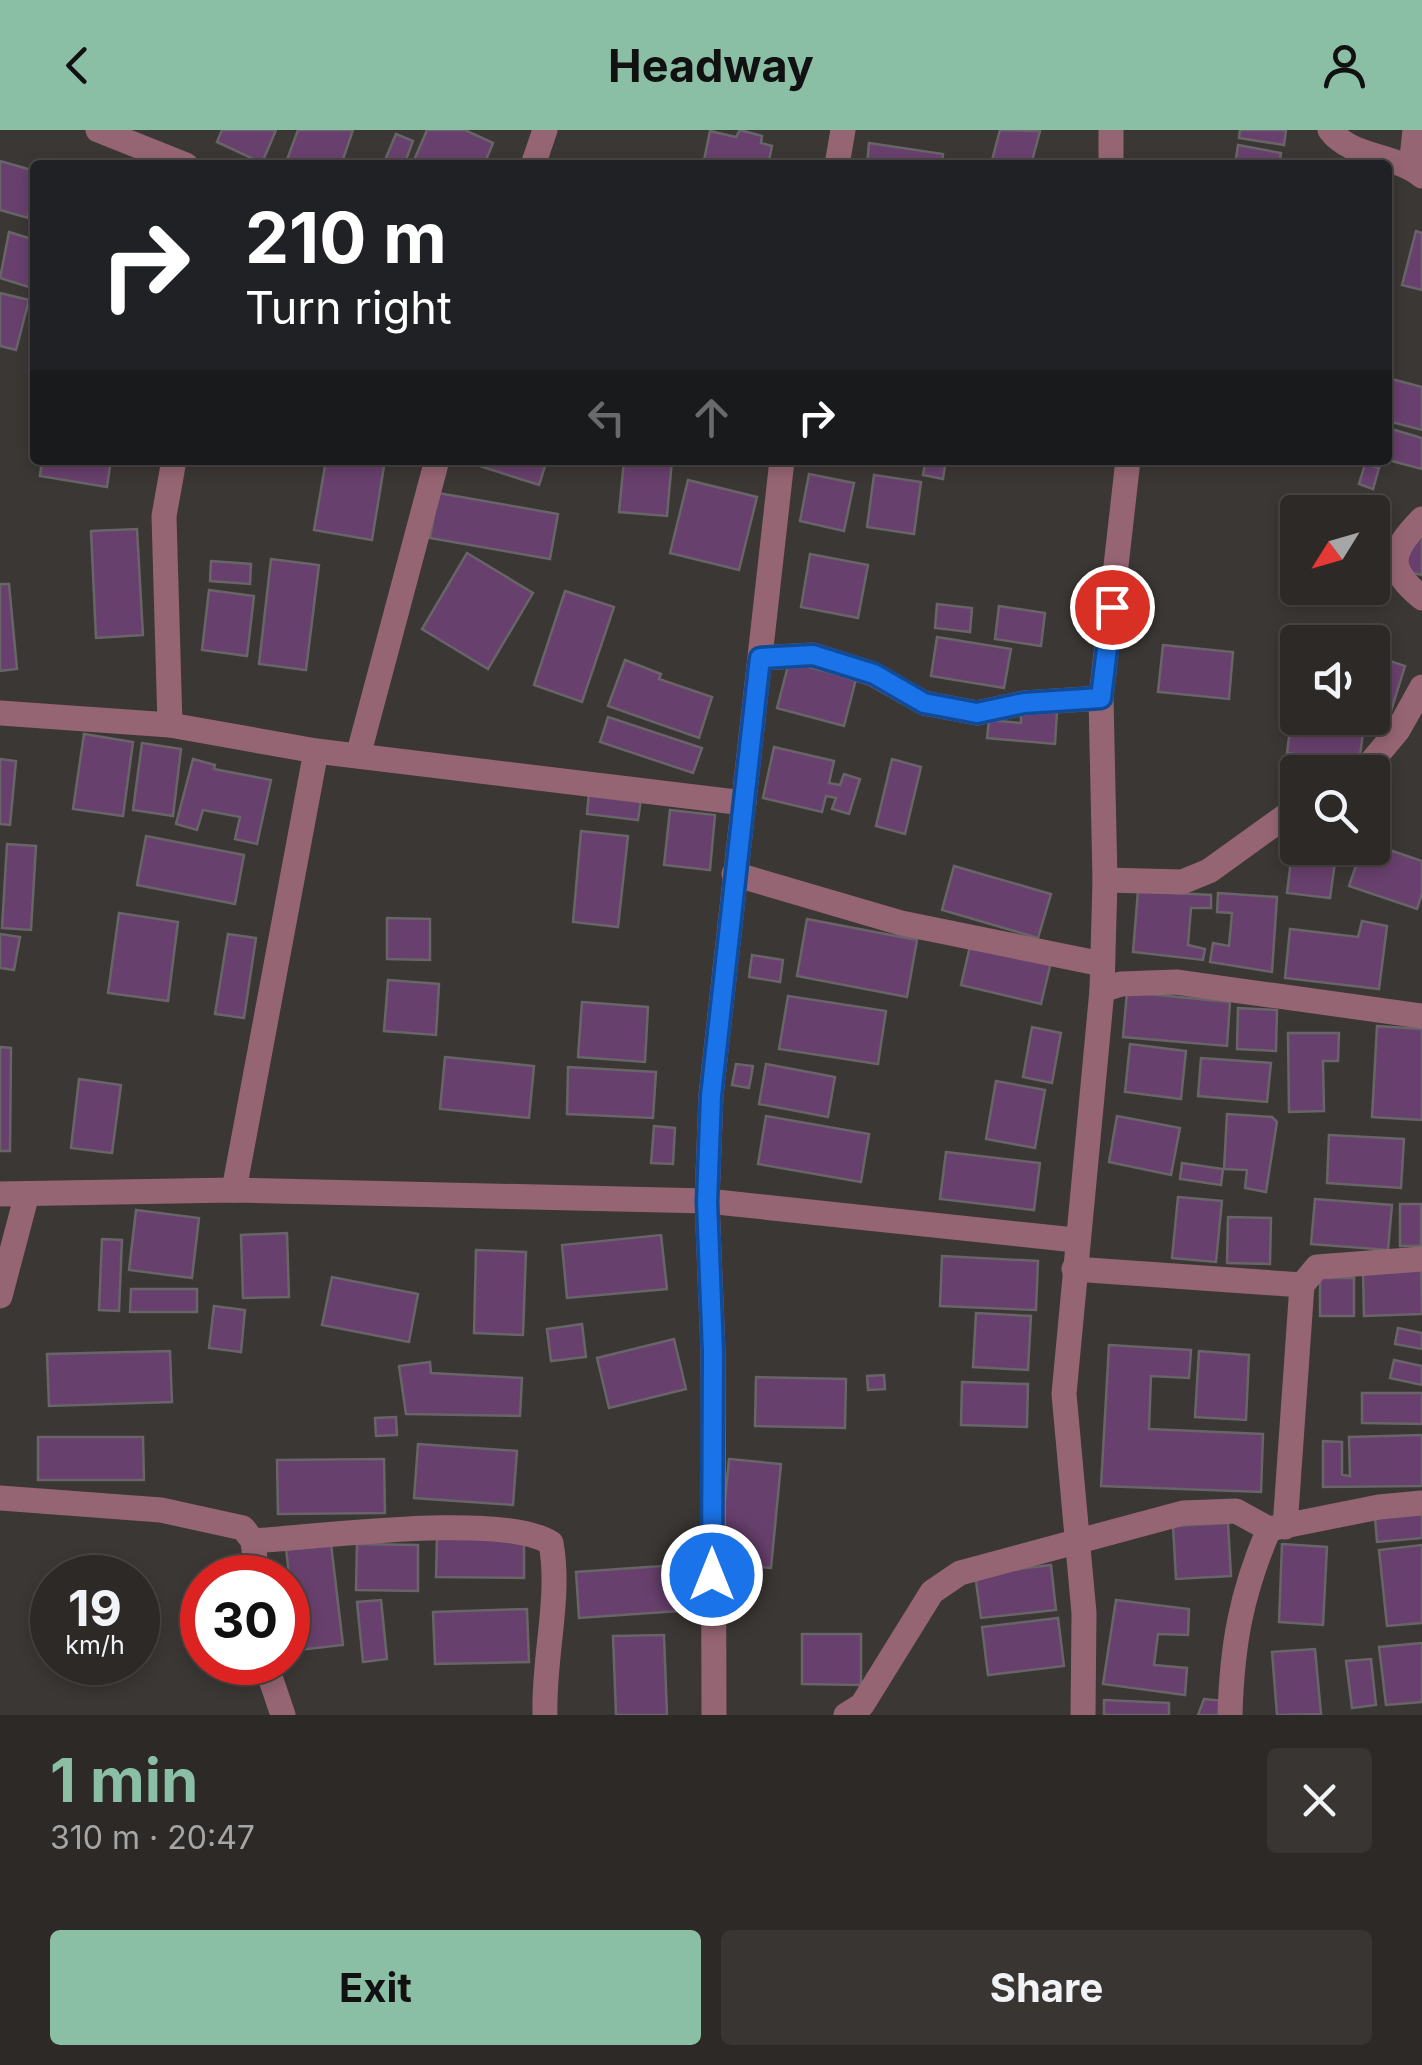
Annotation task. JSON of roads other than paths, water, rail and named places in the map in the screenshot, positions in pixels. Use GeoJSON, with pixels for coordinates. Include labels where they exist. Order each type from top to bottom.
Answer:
{"type":"FeatureCollection","features":[{"type":"Feature","properties":{"kind":"street"},"geometry":{"type":"LineString","coordinates":[[98,130],[173,160]]}},
{"type":"Feature","properties":{"kind":"street"},"geometry":{"type":"LineString","coordinates":[[535,160],[546,130]]}},
{"type":"Feature","properties":{"kind":"street"},"geometry":{"type":"LineString","coordinates":[[838,160],[843,130]]}},
{"type":"Feature","properties":{"kind":"street"},"geometry":{"type":"LineString","coordinates":[[1110,130],[1112,160]]}},
{"type":"Feature","properties":{"kind":"street"},"geometry":{"type":"LineString","coordinates":[[1330,130],[1343,144],[1385,160]]}},
{"type":"Feature","properties":{"kind":"street"},"geometry":{"type":"LineString","coordinates":[[1392,163],[1417,172],[1415,130]]}},
{"type":"Feature","properties":{"kind":"street"},"geometry":{"type":"LineString","coordinates":[[170,724],[164,516],[173,465]]}},
{"type":"Feature","properties":{"kind":"street"},"geometry":{"type":"LineString","coordinates":[[358,756],[436,465]]}},
{"type":"Feature","properties":{"kind":"street"},"geometry":{"type":"LineString","coordinates":[[714,1715],[713,1352],[707,1202],[711,1096],[781,465]]}},
{"type":"Feature","properties":{"kind":"street"},"geometry":{"type":"LineString","coordinates":[[1083,1715],[1084,1613],[1064,1394],[1102,990],[1105,880],[1101,698],[1127,465]]}},
{"type":"Feature","properties":{"kind":"street"},"geometry":{"type":"LineString","coordinates":[[1422,519],[1402,540],[1394,561],[1402,580],[1422,598]]}},
{"type":"Feature","properties":{"kind":"street"},"geometry":{"type":"LineString","coordinates":[[760,658],[813,655],[874,674],[924,703],[977,713],[1024,703],[1101,698]]}},
{"type":"Feature","properties":{"kind":"street"},"geometry":{"type":"LineString","coordinates":[[1377,755],[1398,730],[1422,687]]}},
{"type":"Feature","properties":{"kind":"street"},"geometry":{"type":"LineString","coordinates":[[0,713],[170,724],[316,751],[744,803]]}},
{"type":"Feature","properties":{"kind":"street"},"geometry":{"type":"LineString","coordinates":[[234,1190],[316,751]]}},
{"type":"Feature","properties":{"kind":"street"},"geometry":{"type":"LineString","coordinates":[[1105,880],[1182,882],[1209,871],[1280,820]]}},
{"type":"Feature","properties":{"kind":"street"},"geometry":{"type":"LineString","coordinates":[[734,874],[901,923],[1102,964]]}},
{"type":"Feature","properties":{"kind":"street"},"geometry":{"type":"LineString","coordinates":[[1102,990],[1122,984],[1176,982],[1422,1016]]}},
{"type":"Feature","properties":{"kind":"street"},"geometry":{"type":"LineString","coordinates":[[0,1194],[234,1190],[707,1202],[1076,1240]]}},
{"type":"Feature","properties":{"kind":"street"},"geometry":{"type":"LineString","coordinates":[[0,1296],[28,1194]]}},
{"type":"Feature","properties":{"kind":"street"},"geometry":{"type":"LineString","coordinates":[[1230,1715],[1232,1658],[1245,1585],[1277,1528],[1302,1286],[1317,1266],[1422,1260]]}},
{"type":"Feature","properties":{"kind":"street"},"geometry":{"type":"LineString","coordinates":[[1074,1269],[1302,1286]]}},
{"type":"Feature","properties":{"kind":"street"},"geometry":{"type":"LineString","coordinates":[[0,1498],[190,1514],[244,1528],[253,1541],[255,1555]]}},
{"type":"Feature","properties":{"kind":"street"},"geometry":{"type":"LineString","coordinates":[[846,1715],[862,1705],[932,1592],[960,1573],[1182,1514],[1236,1511],[1277,1528],[1379,1507],[1422,1504]]}},
{"type":"Feature","properties":{"kind":"street"},"geometry":{"type":"LineString","coordinates":[[253,1541],[482,1529],[535,1533],[551,1543],[556,1566],[543,1670],[545,1715]]}},
{"type":"Feature","properties":{"kind":"street"},"geometry":{"type":"LineString","coordinates":[[273,1685],[283,1715]]}}]}
